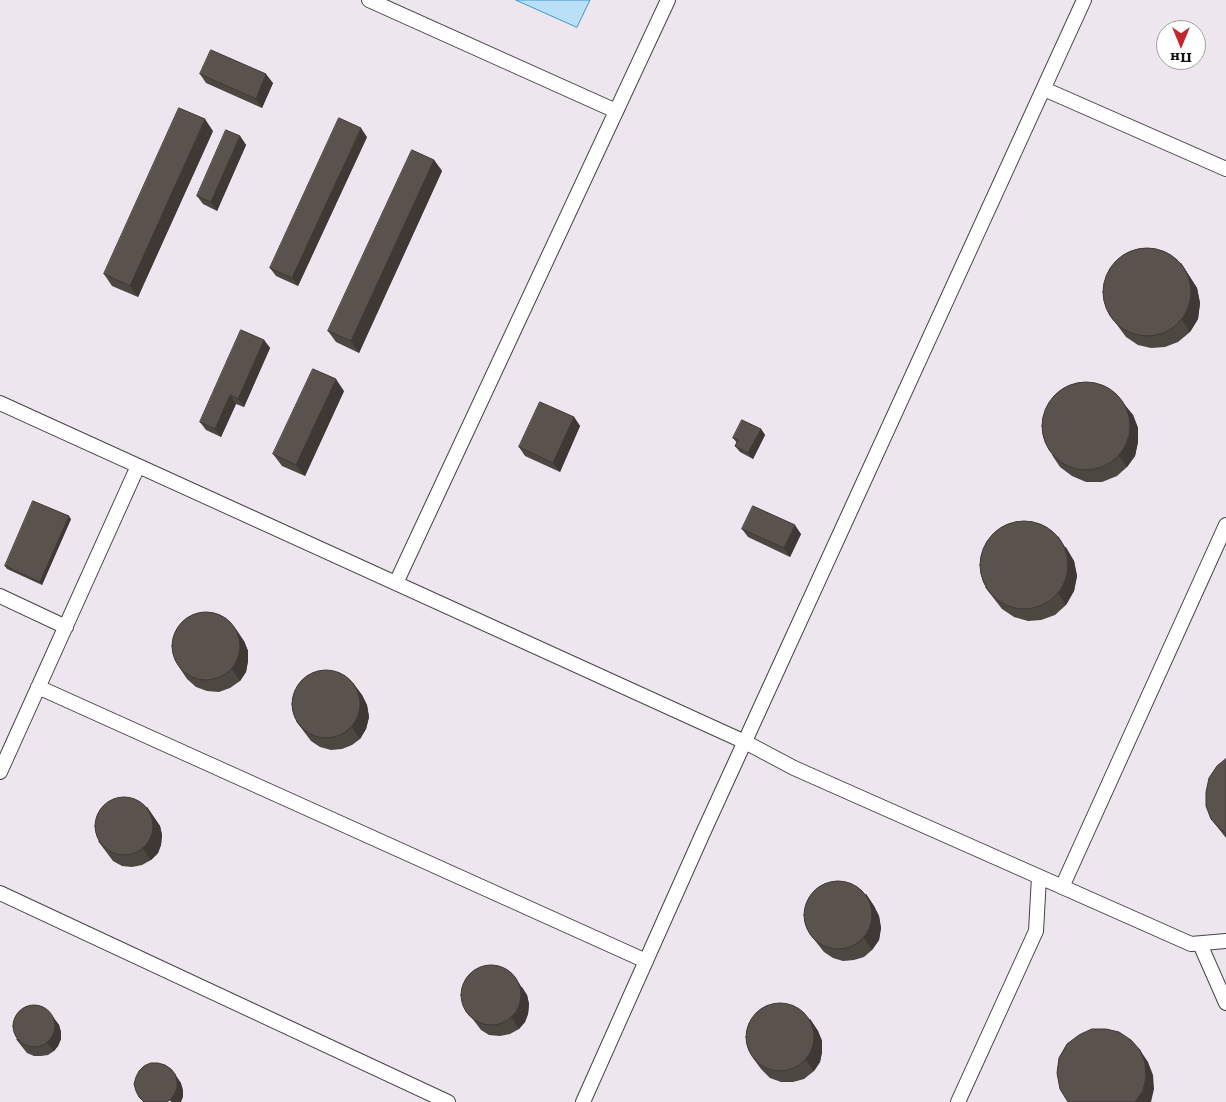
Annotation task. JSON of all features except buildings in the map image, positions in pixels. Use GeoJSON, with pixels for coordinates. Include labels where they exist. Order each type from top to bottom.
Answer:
{"type":"FeatureCollection","features":[{"type":"Feature","properties":{"kind":"lane"},"geometry":{"type":"LineString","coordinates":[[369,0],[616,111]]}},
{"type":"Feature","properties":{"kind":"lane"},"geometry":{"type":"LineString","coordinates":[[396,584],[668,0]]}},
{"type":"Feature","properties":{"kind":"lane"},"geometry":{"type":"LineString","coordinates":[[583,1102],[703,833],[1084,0]]}},
{"type":"Feature","properties":{"kind":"lane"},"geometry":{"type":"LineString","coordinates":[[1044,89],[1226,169]]}},
{"type":"Feature","properties":{"kind":"lane"},"geometry":{"type":"LineString","coordinates":[[0,403],[745,742],[794,768],[1191,944],[1226,941]]}},
{"type":"Feature","properties":{"kind":"lane"},"geometry":{"type":"LineString","coordinates":[[0,772],[138,466]]}},
{"type":"Feature","properties":{"kind":"lane"},"geometry":{"type":"LineString","coordinates":[[1062,887],[1226,525]]}},
{"type":"Feature","properties":{"kind":"lane"},"geometry":{"type":"LineString","coordinates":[[0,596],[66,627]]}},
{"type":"Feature","properties":{"kind":"lane"},"geometry":{"type":"LineString","coordinates":[[38,687],[646,962]]}},
{"type":"Feature","properties":{"kind":"lane"},"geometry":{"type":"LineString","coordinates":[[958,1102],[1036,931],[1039,877]]}},
{"type":"Feature","properties":{"kind":"lane"},"geometry":{"type":"LineString","coordinates":[[0,893],[448,1102]]}},
{"type":"Feature","properties":{"kind":"lane"},"geometry":{"type":"LineString","coordinates":[[1200,944],[1226,1003]]}},
{"type":"Feature","properties":{"kind":"shaded area"},"geometry":{"type":"Polygon","coordinates":[[[0,0],[1226,0],[1226,1102],[0,1102],[0,0]]]}},
{"type":"Feature","properties":{"kind":"water"},"geometry":{"type":"Polygon","coordinates":[[[516,0],[590,0],[577,27],[516,0]]]}}]}
